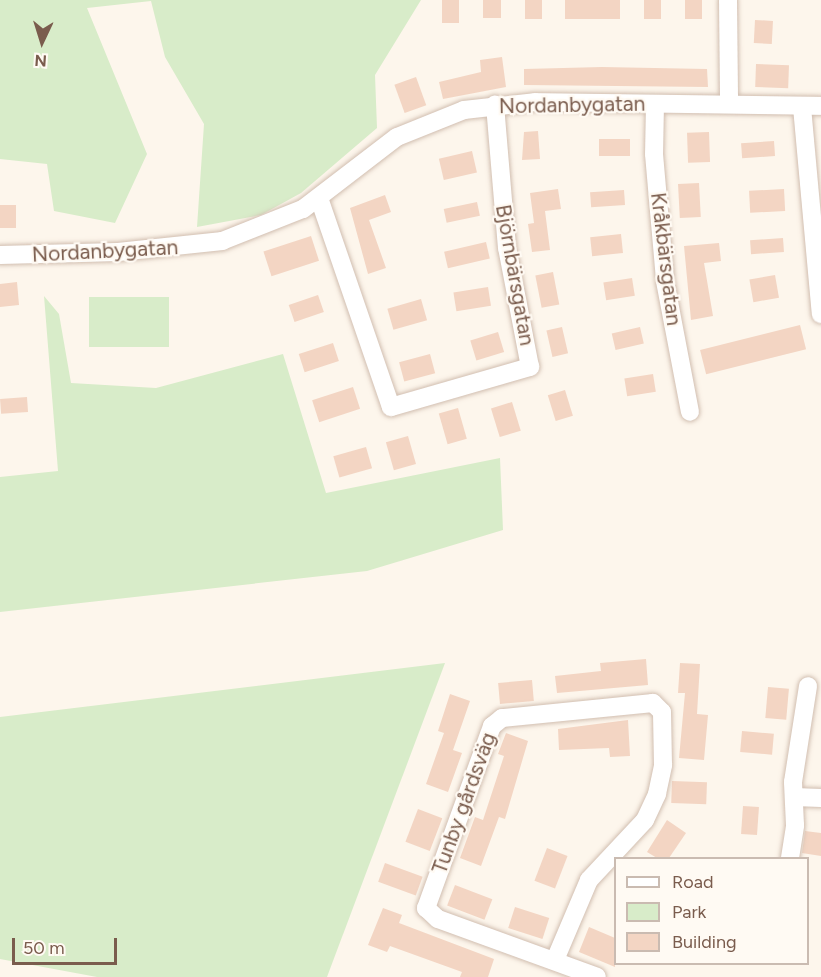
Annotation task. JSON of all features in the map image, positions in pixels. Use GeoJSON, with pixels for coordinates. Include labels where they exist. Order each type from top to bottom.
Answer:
{"type":"FeatureCollection","features":[{"type":"Feature","properties":{"kind":"street"},"geometry":{"type":"LineString","coordinates":[[728,0],[729,104]]}},
{"type":"Feature","properties":{"kind":"street","name":"Kråkbärsgatan"},"geometry":{"type":"LineString","coordinates":[[655,104],[654,154],[664,270],[690,412]]}},
{"type":"Feature","properties":{"kind":"street","name":"Nordanbygatan"},"geometry":{"type":"LineString","coordinates":[[0,255],[204,246],[252,231],[319,198],[365,158],[397,137],[464,110],[495,105],[821,106]]}},
{"type":"Feature","properties":{"kind":"street","name":"Björnbärsgatan"},"geometry":{"type":"LineString","coordinates":[[319,198],[391,407],[530,367],[507,248],[495,105]]}},
{"type":"Feature","properties":{"kind":"street"},"geometry":{"type":"LineString","coordinates":[[802,107],[821,314]]}},
{"type":"Feature","properties":{"kind":"street"},"geometry":{"type":"LineString","coordinates":[[790,857],[794,797],[808,686]]}},
{"type":"Feature","properties":{"kind":"street","name":"Tunby gårdsväg"},"geometry":{"type":"LineString","coordinates":[[555,960],[590,880],[645,820],[657,794],[663,765],[662,712],[653,704],[502,718],[492,726],[426,908],[438,919],[597,977]]}},
{"type":"Feature","properties":{"kind":"street"},"geometry":{"type":"LineString","coordinates":[[794,797],[821,798]]}},
{"type":"Feature","properties":{"kind":"green space"},"geometry":{"type":"Polygon","coordinates":[[[0,0],[421,0],[375,75],[377,128],[301,193],[261,215],[197,227],[204,124],[165,57],[151,1],[87,8],[147,154],[115,223],[54,211],[47,164],[0,159],[0,0]]]}},
{"type":"Feature","properties":{"kind":"green space"},"geometry":{"type":"Polygon","coordinates":[[[44,296],[59,314],[71,383],[156,388],[283,354],[326,493],[500,458],[503,530],[367,571],[0,612],[0,477],[58,471],[44,296]]]}},
{"type":"Feature","properties":{"kind":"green space"},"geometry":{"type":"Polygon","coordinates":[[[89,297],[169,297],[169,347],[89,347],[89,297]]]}},
{"type":"Feature","properties":{"kind":"green space"},"geometry":{"type":"Polygon","coordinates":[[[445,663],[327,977],[97,977],[0,959],[0,717],[445,663]]]}},
{"type":"Feature","properties":{"kind":"building"},"geometry":{"type":"Polygon","coordinates":[[[442,0],[459,0],[459,23],[442,23],[442,0]]]}},
{"type":"Feature","properties":{"kind":"building"},"geometry":{"type":"Polygon","coordinates":[[[483,0],[501,0],[501,18],[483,18],[483,0]]]}},
{"type":"Feature","properties":{"kind":"building"},"geometry":{"type":"Polygon","coordinates":[[[525,0],[542,0],[542,19],[525,19],[525,0]]]}},
{"type":"Feature","properties":{"kind":"building"},"geometry":{"type":"Polygon","coordinates":[[[565,0],[620,0],[620,19],[565,19],[565,0]]]}},
{"type":"Feature","properties":{"kind":"building"},"geometry":{"type":"Polygon","coordinates":[[[644,0],[661,0],[661,19],[644,19],[644,0]]]}},
{"type":"Feature","properties":{"kind":"building"},"geometry":{"type":"Polygon","coordinates":[[[685,0],[702,0],[702,19],[685,19],[685,0]]]}},
{"type":"Feature","properties":{"kind":"building"},"geometry":{"type":"Polygon","coordinates":[[[755,20],[773,21],[772,44],[754,43],[755,20]]]}},
{"type":"Feature","properties":{"kind":"building"},"geometry":{"type":"Polygon","coordinates":[[[502,57],[506,87],[443,99],[439,82],[481,72],[480,60],[502,57]]]}},
{"type":"Feature","properties":{"kind":"building"},"geometry":{"type":"Polygon","coordinates":[[[756,64],[789,65],[788,88],[755,87],[756,64]]]}},
{"type":"Feature","properties":{"kind":"building"},"geometry":{"type":"Polygon","coordinates":[[[602,67],[707,69],[708,87],[524,85],[524,69],[602,67]]]}},
{"type":"Feature","properties":{"kind":"building"},"geometry":{"type":"Polygon","coordinates":[[[416,77],[426,105],[405,113],[394,85],[416,77]]]}},
{"type":"Feature","properties":{"kind":"building"},"geometry":{"type":"Polygon","coordinates":[[[538,131],[540,159],[522,160],[524,132],[538,131]]]}},
{"type":"Feature","properties":{"kind":"building"},"geometry":{"type":"Polygon","coordinates":[[[709,132],[710,162],[688,163],[687,133],[709,132]]]}},
{"type":"Feature","properties":{"kind":"building"},"geometry":{"type":"Polygon","coordinates":[[[599,139],[630,139],[630,156],[599,156],[599,139]]]}},
{"type":"Feature","properties":{"kind":"building"},"geometry":{"type":"Polygon","coordinates":[[[774,141],[775,156],[742,158],[741,143],[774,141]]]}},
{"type":"Feature","properties":{"kind":"building"},"geometry":{"type":"Polygon","coordinates":[[[472,151],[477,172],[444,180],[439,159],[472,151]]]}},
{"type":"Feature","properties":{"kind":"building"},"geometry":{"type":"Polygon","coordinates":[[[699,183],[701,217],[680,218],[678,184],[699,183]]]}},
{"type":"Feature","properties":{"kind":"building"},"geometry":{"type":"Polygon","coordinates":[[[558,189],[561,209],[545,211],[550,250],[532,252],[528,224],[534,223],[530,193],[558,189]]]}},
{"type":"Feature","properties":{"kind":"building"},"geometry":{"type":"Polygon","coordinates":[[[784,189],[785,211],[750,213],[749,191],[784,189]]]}},
{"type":"Feature","properties":{"kind":"building"},"geometry":{"type":"Polygon","coordinates":[[[624,190],[625,205],[591,207],[590,192],[624,190]]]}},
{"type":"Feature","properties":{"kind":"building"},"geometry":{"type":"Polygon","coordinates":[[[385,195],[391,212],[369,220],[386,268],[368,274],[350,208],[385,195]]]}},
{"type":"Feature","properties":{"kind":"building"},"geometry":{"type":"Polygon","coordinates":[[[477,202],[480,216],[447,223],[444,209],[477,202]]]}},
{"type":"Feature","properties":{"kind":"building"},"geometry":{"type":"Polygon","coordinates":[[[0,205],[16,205],[16,228],[0,228],[0,205]]]}},
{"type":"Feature","properties":{"kind":"building"},"geometry":{"type":"Polygon","coordinates":[[[621,234],[623,253],[592,256],[590,237],[621,234]]]}},
{"type":"Feature","properties":{"kind":"building"},"geometry":{"type":"Polygon","coordinates":[[[311,236],[319,261],[271,276],[263,251],[311,236]]]}},
{"type":"Feature","properties":{"kind":"building"},"geometry":{"type":"Polygon","coordinates":[[[783,238],[784,252],[751,254],[750,240],[783,238]]]}},
{"type":"Feature","properties":{"kind":"building"},"geometry":{"type":"Polygon","coordinates":[[[486,242],[490,259],[448,268],[444,252],[486,242]]]}},
{"type":"Feature","properties":{"kind":"building"},"geometry":{"type":"Polygon","coordinates":[[[719,243],[721,261],[704,263],[713,316],[691,320],[684,246],[719,243]]]}},
{"type":"Feature","properties":{"kind":"building"},"geometry":{"type":"Polygon","coordinates":[[[553,272],[559,304],[542,308],[535,275],[553,272]]]}},
{"type":"Feature","properties":{"kind":"building"},"geometry":{"type":"Polygon","coordinates":[[[775,275],[779,298],[753,302],[749,280],[775,275]]]}},
{"type":"Feature","properties":{"kind":"building"},"geometry":{"type":"Polygon","coordinates":[[[632,278],[635,296],[606,300],[603,283],[632,278]]]}},
{"type":"Feature","properties":{"kind":"building"},"geometry":{"type":"Polygon","coordinates":[[[17,282],[19,305],[0,307],[0,284],[17,282]]]}},
{"type":"Feature","properties":{"kind":"building"},"geometry":{"type":"Polygon","coordinates":[[[488,287],[491,306],[456,311],[453,292],[488,287]]]}},
{"type":"Feature","properties":{"kind":"building"},"geometry":{"type":"Polygon","coordinates":[[[318,295],[324,312],[295,322],[289,305],[318,295]]]}},
{"type":"Feature","properties":{"kind":"building"},"geometry":{"type":"Polygon","coordinates":[[[421,299],[427,320],[393,330],[387,309],[421,299]]]}},
{"type":"Feature","properties":{"kind":"building"},"geometry":{"type":"Polygon","coordinates":[[[800,325],[806,349],[706,374],[700,350],[800,325]]]}},
{"type":"Feature","properties":{"kind":"building"},"geometry":{"type":"Polygon","coordinates":[[[562,327],[568,353],[552,357],[546,331],[562,327]]]}},
{"type":"Feature","properties":{"kind":"building"},"geometry":{"type":"Polygon","coordinates":[[[640,327],[644,344],[616,350],[612,334],[640,327]]]}},
{"type":"Feature","properties":{"kind":"building"},"geometry":{"type":"Polygon","coordinates":[[[498,332],[504,352],[476,361],[470,340],[498,332]]]}},
{"type":"Feature","properties":{"kind":"building"},"geometry":{"type":"Polygon","coordinates":[[[333,343],[339,361],[305,372],[299,354],[333,343]]]}},
{"type":"Feature","properties":{"kind":"building"},"geometry":{"type":"Polygon","coordinates":[[[430,354],[435,373],[404,382],[399,362],[430,354]]]}},
{"type":"Feature","properties":{"kind":"building"},"geometry":{"type":"Polygon","coordinates":[[[653,374],[656,392],[627,396],[624,379],[653,374]]]}},
{"type":"Feature","properties":{"kind":"building"},"geometry":{"type":"Polygon","coordinates":[[[353,387],[360,409],[319,422],[312,400],[353,387]]]}},
{"type":"Feature","properties":{"kind":"building"},"geometry":{"type":"Polygon","coordinates":[[[565,390],[573,416],[556,421],[548,395],[565,390]]]}},
{"type":"Feature","properties":{"kind":"building"},"geometry":{"type":"Polygon","coordinates":[[[27,397],[28,412],[1,414],[0,399],[27,397]]]}},
{"type":"Feature","properties":{"kind":"building"},"geometry":{"type":"Polygon","coordinates":[[[512,402],[521,431],[500,437],[491,408],[512,402]]]}},
{"type":"Feature","properties":{"kind":"building"},"geometry":{"type":"Polygon","coordinates":[[[458,408],[467,439],[448,444],[439,414],[458,408]]]}},
{"type":"Feature","properties":{"kind":"building"},"geometry":{"type":"Polygon","coordinates":[[[408,436],[416,464],[394,470],[386,442],[408,436]]]}},
{"type":"Feature","properties":{"kind":"building"},"geometry":{"type":"Polygon","coordinates":[[[366,447],[372,468],[339,478],[333,456],[366,447]]]}},
{"type":"Feature","properties":{"kind":"building"},"geometry":{"type":"Polygon","coordinates":[[[646,659],[648,685],[557,693],[555,676],[601,671],[600,663],[646,659]]]}},
{"type":"Feature","properties":{"kind":"building"},"geometry":{"type":"Polygon","coordinates":[[[680,663],[700,664],[697,714],[708,715],[704,760],[679,758],[685,693],[678,693],[680,663]]]}},
{"type":"Feature","properties":{"kind":"building"},"geometry":{"type":"Polygon","coordinates":[[[532,680],[534,701],[500,704],[498,683],[532,680]]]}},
{"type":"Feature","properties":{"kind":"building"},"geometry":{"type":"Polygon","coordinates":[[[768,687],[789,689],[786,720],[765,718],[768,687]]]}},
{"type":"Feature","properties":{"kind":"building"},"geometry":{"type":"Polygon","coordinates":[[[450,694],[470,701],[453,750],[462,753],[448,792],[426,784],[444,733],[438,731],[450,694]]]}},
{"type":"Feature","properties":{"kind":"building"},"geometry":{"type":"Polygon","coordinates":[[[628,720],[630,756],[610,757],[609,748],[559,750],[558,729],[628,720]]]}},
{"type":"Feature","properties":{"kind":"building"},"geometry":{"type":"Polygon","coordinates":[[[742,731],[774,734],[772,755],[740,752],[742,731]]]}},
{"type":"Feature","properties":{"kind":"building"},"geometry":{"type":"Polygon","coordinates":[[[506,733],[528,741],[505,819],[499,817],[481,866],[460,858],[475,817],[483,820],[504,756],[498,754],[506,733]]]}},
{"type":"Feature","properties":{"kind":"building"},"geometry":{"type":"Polygon","coordinates":[[[672,781],[707,782],[706,804],[671,803],[672,781]]]}},
{"type":"Feature","properties":{"kind":"building"},"geometry":{"type":"Polygon","coordinates":[[[743,806],[759,807],[757,835],[741,834],[743,806]]]}},
{"type":"Feature","properties":{"kind":"building"},"geometry":{"type":"Polygon","coordinates":[[[418,809],[442,818],[430,851],[405,842],[418,809]]]}},
{"type":"Feature","properties":{"kind":"building"},"geometry":{"type":"Polygon","coordinates":[[[667,820],[686,833],[670,857],[655,857],[647,852],[667,820]]]}},
{"type":"Feature","properties":{"kind":"building"},"geometry":{"type":"Polygon","coordinates":[[[805,831],[821,833],[821,856],[802,853],[805,831]]]}},
{"type":"Feature","properties":{"kind":"building"},"geometry":{"type":"Polygon","coordinates":[[[547,848],[568,856],[555,889],[534,881],[547,848]]]}},
{"type":"Feature","properties":{"kind":"building"},"geometry":{"type":"Polygon","coordinates":[[[385,863],[423,877],[416,895],[378,882],[385,863]]]}},
{"type":"Feature","properties":{"kind":"building"},"geometry":{"type":"Polygon","coordinates":[[[455,885],[492,899],[484,920],[447,906],[455,885]]]}},
{"type":"Feature","properties":{"kind":"building"},"geometry":{"type":"Polygon","coordinates":[[[515,907],[549,918],[542,939],[508,928],[515,907]]]}},
{"type":"Feature","properties":{"kind":"building"},"geometry":{"type":"Polygon","coordinates":[[[383,908],[402,915],[399,923],[494,959],[488,977],[460,977],[462,972],[390,946],[387,952],[368,945],[383,908]]]}},
{"type":"Feature","properties":{"kind":"building"},"geometry":{"type":"Polygon","coordinates":[[[589,927],[614,938],[615,967],[579,952],[589,927]]]}}]}
